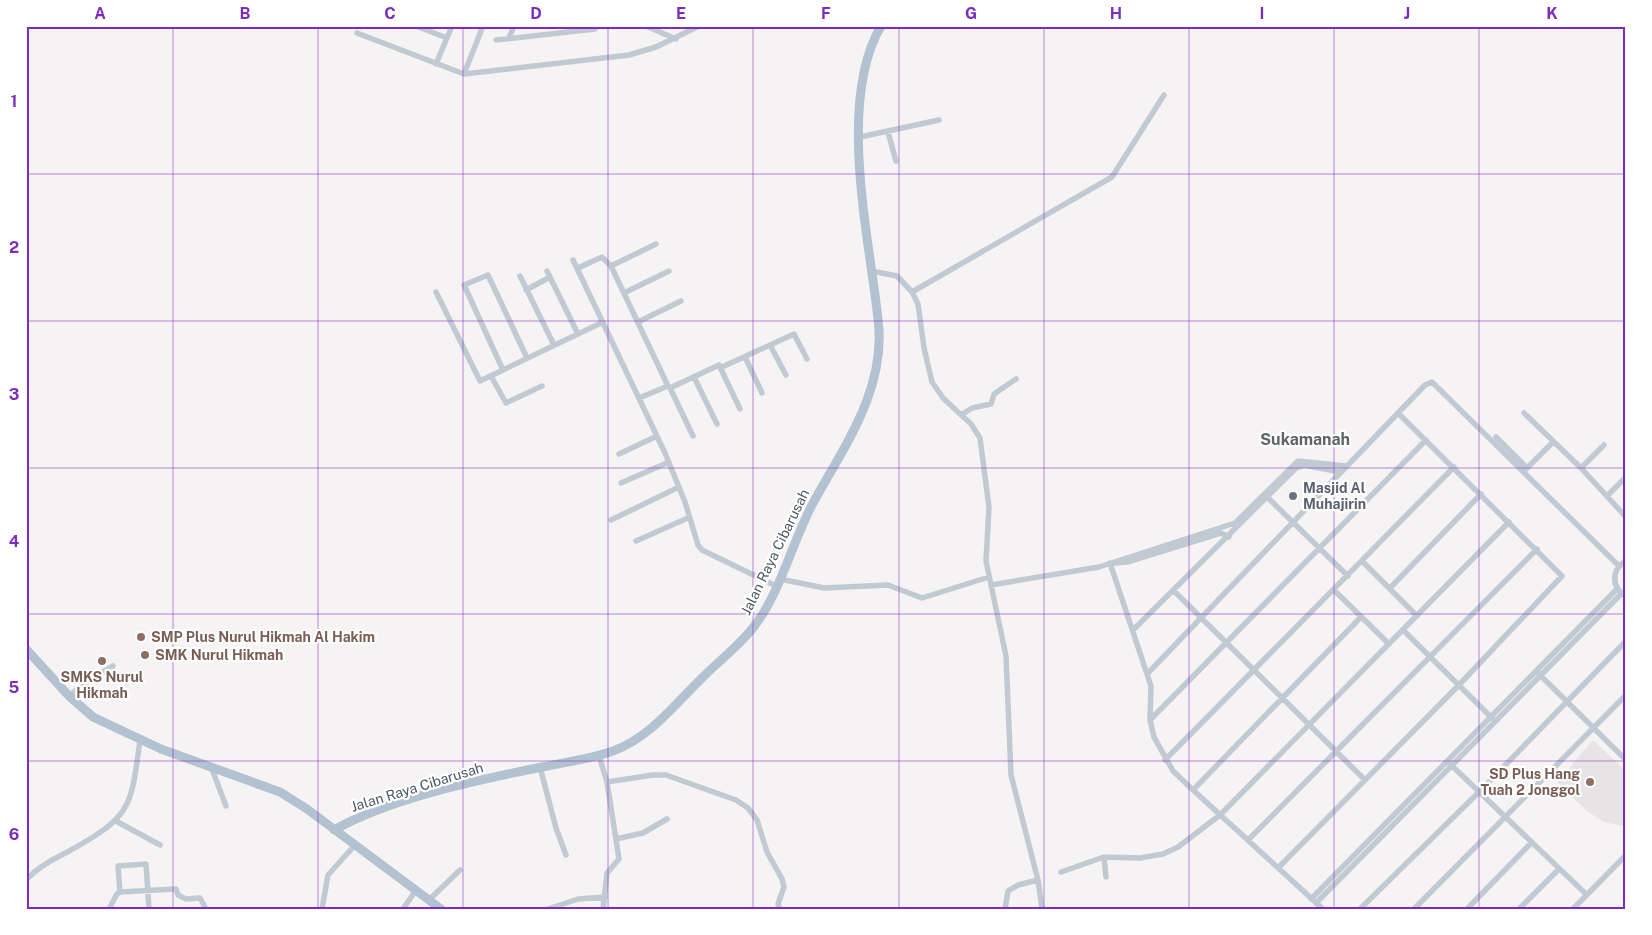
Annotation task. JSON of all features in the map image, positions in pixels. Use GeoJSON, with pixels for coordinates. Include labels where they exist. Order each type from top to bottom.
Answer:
{"type":"FeatureCollection","features":[{"type":"Feature","properties":{"kind":"main road","name":"Jalan Raya Cibarusah"},"geometry":{"type":"LineString","coordinates":[[334,830],[354,819],[464,784],[599,756],[623,747],[640,737],[661,720],[758,623],[778,583],[794,540],[855,428],[872,388],[880,336],[860,166],[860,137],[862,83],[868,55],[880,26]]}},
{"type":"Feature","properties":{"kind":"main road"},"geometry":{"type":"LineString","coordinates":[[26,649],[69,696],[93,717],[140,740],[212,769],[280,792],[306,808],[441,909]]}},
{"type":"Feature","properties":{"kind":"street"},"geometry":{"type":"LineString","coordinates":[[416,26],[447,38]]}},
{"type":"Feature","properties":{"kind":"street"},"geometry":{"type":"LineString","coordinates":[[436,64],[452,26]]}},
{"type":"Feature","properties":{"kind":"street"},"geometry":{"type":"LineString","coordinates":[[464,74],[483,26]]}},
{"type":"Feature","properties":{"kind":"street"},"geometry":{"type":"LineString","coordinates":[[509,38],[514,26]]}},
{"type":"Feature","properties":{"kind":"street"},"geometry":{"type":"LineString","coordinates":[[573,26],[584,31]]}},
{"type":"Feature","properties":{"kind":"street"},"geometry":{"type":"LineString","coordinates":[[496,40],[584,31],[595,29],[596,26]]}},
{"type":"Feature","properties":{"kind":"street"},"geometry":{"type":"LineString","coordinates":[[646,26],[676,38]]}},
{"type":"Feature","properties":{"kind":"street"},"geometry":{"type":"LineString","coordinates":[[357,33],[464,74],[629,55],[676,38],[699,26]]}},
{"type":"Feature","properties":{"kind":"street"},"geometry":{"type":"LineString","coordinates":[[912,292],[1112,177],[1164,95]]}},
{"type":"Feature","properties":{"kind":"street"},"geometry":{"type":"LineString","coordinates":[[860,137],[939,120]]}},
{"type":"Feature","properties":{"kind":"street"},"geometry":{"type":"LineString","coordinates":[[888,132],[896,161]]}},
{"type":"Feature","properties":{"kind":"street"},"geometry":{"type":"LineString","coordinates":[[611,266],[656,244]]}},
{"type":"Feature","properties":{"kind":"street"},"geometry":{"type":"LineString","coordinates":[[578,268],[602,257],[611,266],[693,436]]}},
{"type":"Feature","properties":{"kind":"street"},"geometry":{"type":"LineString","coordinates":[[573,260],[669,462],[690,517],[696,539],[702,550],[778,583],[824,588],[888,585],[922,598],[989,577]]}},
{"type":"Feature","properties":{"kind":"street"},"geometry":{"type":"LineString","coordinates":[[624,293],[670,271]]}},
{"type":"Feature","properties":{"kind":"street"},"geometry":{"type":"LineString","coordinates":[[871,271],[897,276],[912,292],[918,304],[924,348],[932,382],[943,398],[976,430],[982,446],[989,507],[986,561],[1006,656],[1012,781],[1038,880],[1042,909]]}},
{"type":"Feature","properties":{"kind":"street"},"geometry":{"type":"LineString","coordinates":[[526,290],[549,274],[578,334]]}},
{"type":"Feature","properties":{"kind":"street"},"geometry":{"type":"LineString","coordinates":[[503,370],[464,285],[488,275],[527,358]]}},
{"type":"Feature","properties":{"kind":"street"},"geometry":{"type":"LineString","coordinates":[[520,276],[554,345]]}},
{"type":"Feature","properties":{"kind":"street"},"geometry":{"type":"LineString","coordinates":[[436,292],[478,380],[481,381],[603,322]]}},
{"type":"Feature","properties":{"kind":"street"},"geometry":{"type":"LineString","coordinates":[[638,322],[681,301]]}},
{"type":"Feature","properties":{"kind":"street"},"geometry":{"type":"LineString","coordinates":[[639,398],[694,377],[719,365],[722,367],[794,334],[807,359]]}},
{"type":"Feature","properties":{"kind":"street"},"geometry":{"type":"LineString","coordinates":[[770,345],[786,375]]}},
{"type":"Feature","properties":{"kind":"street"},"geometry":{"type":"LineString","coordinates":[[745,356],[762,393]]}},
{"type":"Feature","properties":{"kind":"street"},"geometry":{"type":"LineString","coordinates":[[719,365],[740,409]]}},
{"type":"Feature","properties":{"kind":"street"},"geometry":{"type":"LineString","coordinates":[[491,376],[506,403],[542,386]]}},
{"type":"Feature","properties":{"kind":"street"},"geometry":{"type":"LineString","coordinates":[[694,377],[717,424]]}},
{"type":"Feature","properties":{"kind":"street"},"geometry":{"type":"LineString","coordinates":[[961,415],[972,408],[991,404],[994,394],[1016,379]]}},
{"type":"Feature","properties":{"kind":"street"},"geometry":{"type":"LineString","coordinates":[[1148,673],[1292,521],[1425,385],[1432,382],[1525,470],[1618,566]]}},
{"type":"Feature","properties":{"kind":"street"},"geometry":{"type":"LineString","coordinates":[[1278,868],[1459,685],[1560,581],[1562,576],[1561,572],[1398,413]]}},
{"type":"Feature","properties":{"kind":"street"},"geometry":{"type":"LineString","coordinates":[[1524,413],[1608,495],[1626,517]]}},
{"type":"Feature","properties":{"kind":"street"},"geometry":{"type":"LineString","coordinates":[[619,454],[657,436]]}},
{"type":"Feature","properties":{"kind":"street"},"geometry":{"type":"LineString","coordinates":[[1496,437],[1525,470]]}},
{"type":"Feature","properties":{"kind":"street"},"geometry":{"type":"LineString","coordinates":[[1150,720],[1426,440]]}},
{"type":"Feature","properties":{"kind":"street"},"geometry":{"type":"LineString","coordinates":[[1525,470],[1553,442]]}},
{"type":"Feature","properties":{"kind":"street"},"geometry":{"type":"LineString","coordinates":[[1581,468],[1604,445]]}},
{"type":"Feature","properties":{"kind":"street"},"geometry":{"type":"LineString","coordinates":[[991,585],[1086,570],[1110,563],[1125,556],[1235,523],[1298,460],[1346,466]]}},
{"type":"Feature","properties":{"kind":"street"},"geometry":{"type":"LineString","coordinates":[[621,483],[669,462]]}},
{"type":"Feature","properties":{"kind":"street"},"geometry":{"type":"LineString","coordinates":[[1134,630],[1300,466],[1340,472]]}},
{"type":"Feature","properties":{"kind":"street"},"geometry":{"type":"LineString","coordinates":[[1165,760],[1454,468]]}},
{"type":"Feature","properties":{"kind":"street"},"geometry":{"type":"LineString","coordinates":[[1608,495],[1626,477]]}},
{"type":"Feature","properties":{"kind":"street"},"geometry":{"type":"LineString","coordinates":[[610,520],[679,487]]}},
{"type":"Feature","properties":{"kind":"street"},"geometry":{"type":"LineString","coordinates":[[1390,588],[1481,494]]}},
{"type":"Feature","properties":{"kind":"street"},"geometry":{"type":"LineString","coordinates":[[1268,498],[1348,576]]}},
{"type":"Feature","properties":{"kind":"street"},"geometry":{"type":"LineString","coordinates":[[636,541],[690,517]]}},
{"type":"Feature","properties":{"kind":"street"},"geometry":{"type":"LineString","coordinates":[[1061,872],[1104,857],[1140,858],[1163,854],[1178,846],[1220,815],[1509,522]]}},
{"type":"Feature","properties":{"kind":"street"},"geometry":{"type":"LineString","coordinates":[[1110,563],[1127,562],[1221,533],[1229,537]]}},
{"type":"Feature","properties":{"kind":"street"},"geometry":{"type":"LineString","coordinates":[[1248,840],[1537,549]]}},
{"type":"Feature","properties":{"kind":"street"},"geometry":{"type":"LineString","coordinates":[[1362,561],[1417,616]]}},
{"type":"Feature","properties":{"kind":"street"},"geometry":{"type":"LineString","coordinates":[[1314,901],[1538,673],[1621,593],[1614,577],[1618,566],[1626,561]]}},
{"type":"Feature","properties":{"kind":"street"},"geometry":{"type":"LineString","coordinates":[[1110,563],[1148,673],[1152,696],[1150,720],[1154,737],[1165,760],[1173,771],[1193,790],[1323,909]]}},
{"type":"Feature","properties":{"kind":"street"},"geometry":{"type":"LineString","coordinates":[[1173,590],[1365,780]]}},
{"type":"Feature","properties":{"kind":"street"},"geometry":{"type":"LineString","coordinates":[[1334,590],[1390,644]]}},
{"type":"Feature","properties":{"kind":"street"},"geometry":{"type":"LineString","coordinates":[[1193,790],[1362,617]]}},
{"type":"Feature","properties":{"kind":"street"},"geometry":{"type":"LineString","coordinates":[[1403,630],[1493,719]]}},
{"type":"Feature","properties":{"kind":"street"},"geometry":{"type":"LineString","coordinates":[[1360,909],[1479,792],[1626,641]]}},
{"type":"Feature","properties":{"kind":"street"},"geometry":{"type":"LineString","coordinates":[[69,696],[88,680],[114,666]]}},
{"type":"Feature","properties":{"kind":"street"},"geometry":{"type":"LineString","coordinates":[[1538,673],[1626,760]]}},
{"type":"Feature","properties":{"kind":"street"},"geometry":{"type":"LineString","coordinates":[[1414,909],[1626,695]]}},
{"type":"Feature","properties":{"kind":"street"},"geometry":{"type":"LineString","coordinates":[[26,880],[40,868],[91,839],[116,821],[131,796],[140,740]]}},
{"type":"Feature","properties":{"kind":"street"},"geometry":{"type":"LineString","coordinates":[[1620,754],[1626,747]]}},
{"type":"Feature","properties":{"kind":"street"},"geometry":{"type":"LineString","coordinates":[[599,756],[607,782],[619,859],[607,873],[603,909]]}},
{"type":"Feature","properties":{"kind":"street"},"geometry":{"type":"LineString","coordinates":[[1449,763],[1587,895]]}},
{"type":"Feature","properties":{"kind":"street"},"geometry":{"type":"LineString","coordinates":[[540,767],[556,828],[566,855]]}},
{"type":"Feature","properties":{"kind":"street"},"geometry":{"type":"LineString","coordinates":[[212,769],[226,806]]}},
{"type":"Feature","properties":{"kind":"street"},"geometry":{"type":"LineString","coordinates":[[607,782],[653,775],[666,775],[736,800],[748,808],[756,820],[767,852],[782,879],[784,887],[778,904],[780,909]]}},
{"type":"Feature","properties":{"kind":"street"},"geometry":{"type":"LineString","coordinates":[[616,838],[643,833],[667,819]]}},
{"type":"Feature","properties":{"kind":"street"},"geometry":{"type":"LineString","coordinates":[[116,821],[160,845]]}},
{"type":"Feature","properties":{"kind":"street"},"geometry":{"type":"LineString","coordinates":[[1467,909],[1532,842]]}},
{"type":"Feature","properties":{"kind":"street"},"geometry":{"type":"LineString","coordinates":[[322,909],[328,875],[355,845]]}},
{"type":"Feature","properties":{"kind":"street"},"geometry":{"type":"LineString","coordinates":[[1573,909],[1626,855]]}},
{"type":"Feature","properties":{"kind":"street"},"geometry":{"type":"LineString","coordinates":[[1104,857],[1106,877]]}},
{"type":"Feature","properties":{"kind":"street"},"geometry":{"type":"LineString","coordinates":[[120,892],[118,866],[146,864],[149,909]]}},
{"type":"Feature","properties":{"kind":"street"},"geometry":{"type":"LineString","coordinates":[[1519,909],[1560,869]]}},
{"type":"Feature","properties":{"kind":"street"},"geometry":{"type":"LineString","coordinates":[[429,900],[460,870]]}},
{"type":"Feature","properties":{"kind":"street"},"geometry":{"type":"LineString","coordinates":[[1005,909],[1008,891],[1038,880]]}},
{"type":"Feature","properties":{"kind":"street"},"geometry":{"type":"LineString","coordinates":[[109,909],[120,892],[176,888],[178,895],[186,899],[200,898],[206,909]]}},
{"type":"Feature","properties":{"kind":"street"},"geometry":{"type":"LineString","coordinates":[[403,909],[416,890]]}},
{"type":"Feature","properties":{"kind":"street"},"geometry":{"type":"LineString","coordinates":[[548,909],[578,899],[605,897]]}},
{"type":"Feature","properties":{"kind":"shaded area"},"geometry":{"type":"Polygon","coordinates":[[[1593,740],[1626,771],[1626,823],[1623,826],[1604,822],[1588,812],[1557,782],[1593,740]]]}},
{"type":"Feature","properties":{"kind":"place","name":"Masjid Al Muhajirin"},"geometry":{"type":"Point","coordinates":[1293,496]}},
{"type":"Feature","properties":{"kind":"place","name":"SMP Plus Nurul Hikmah Al Hakim"},"geometry":{"type":"Point","coordinates":[141,637]}},
{"type":"Feature","properties":{"kind":"place","name":"SMK Nurul Hikmah"},"geometry":{"type":"Point","coordinates":[145,655]}},
{"type":"Feature","properties":{"kind":"place","name":"SMKS Nurul Hikmah"},"geometry":{"type":"Point","coordinates":[102,661]}},
{"type":"Feature","properties":{"kind":"place","name":"SD Plus Hang Tuah 2 Jonggol"},"geometry":{"type":"Point","coordinates":[1590,782]}},
{"type":"Feature","properties":{"kind":"district","name":"Sukamanah"},"geometry":{"type":"Point","coordinates":[1305,439]}}]}
